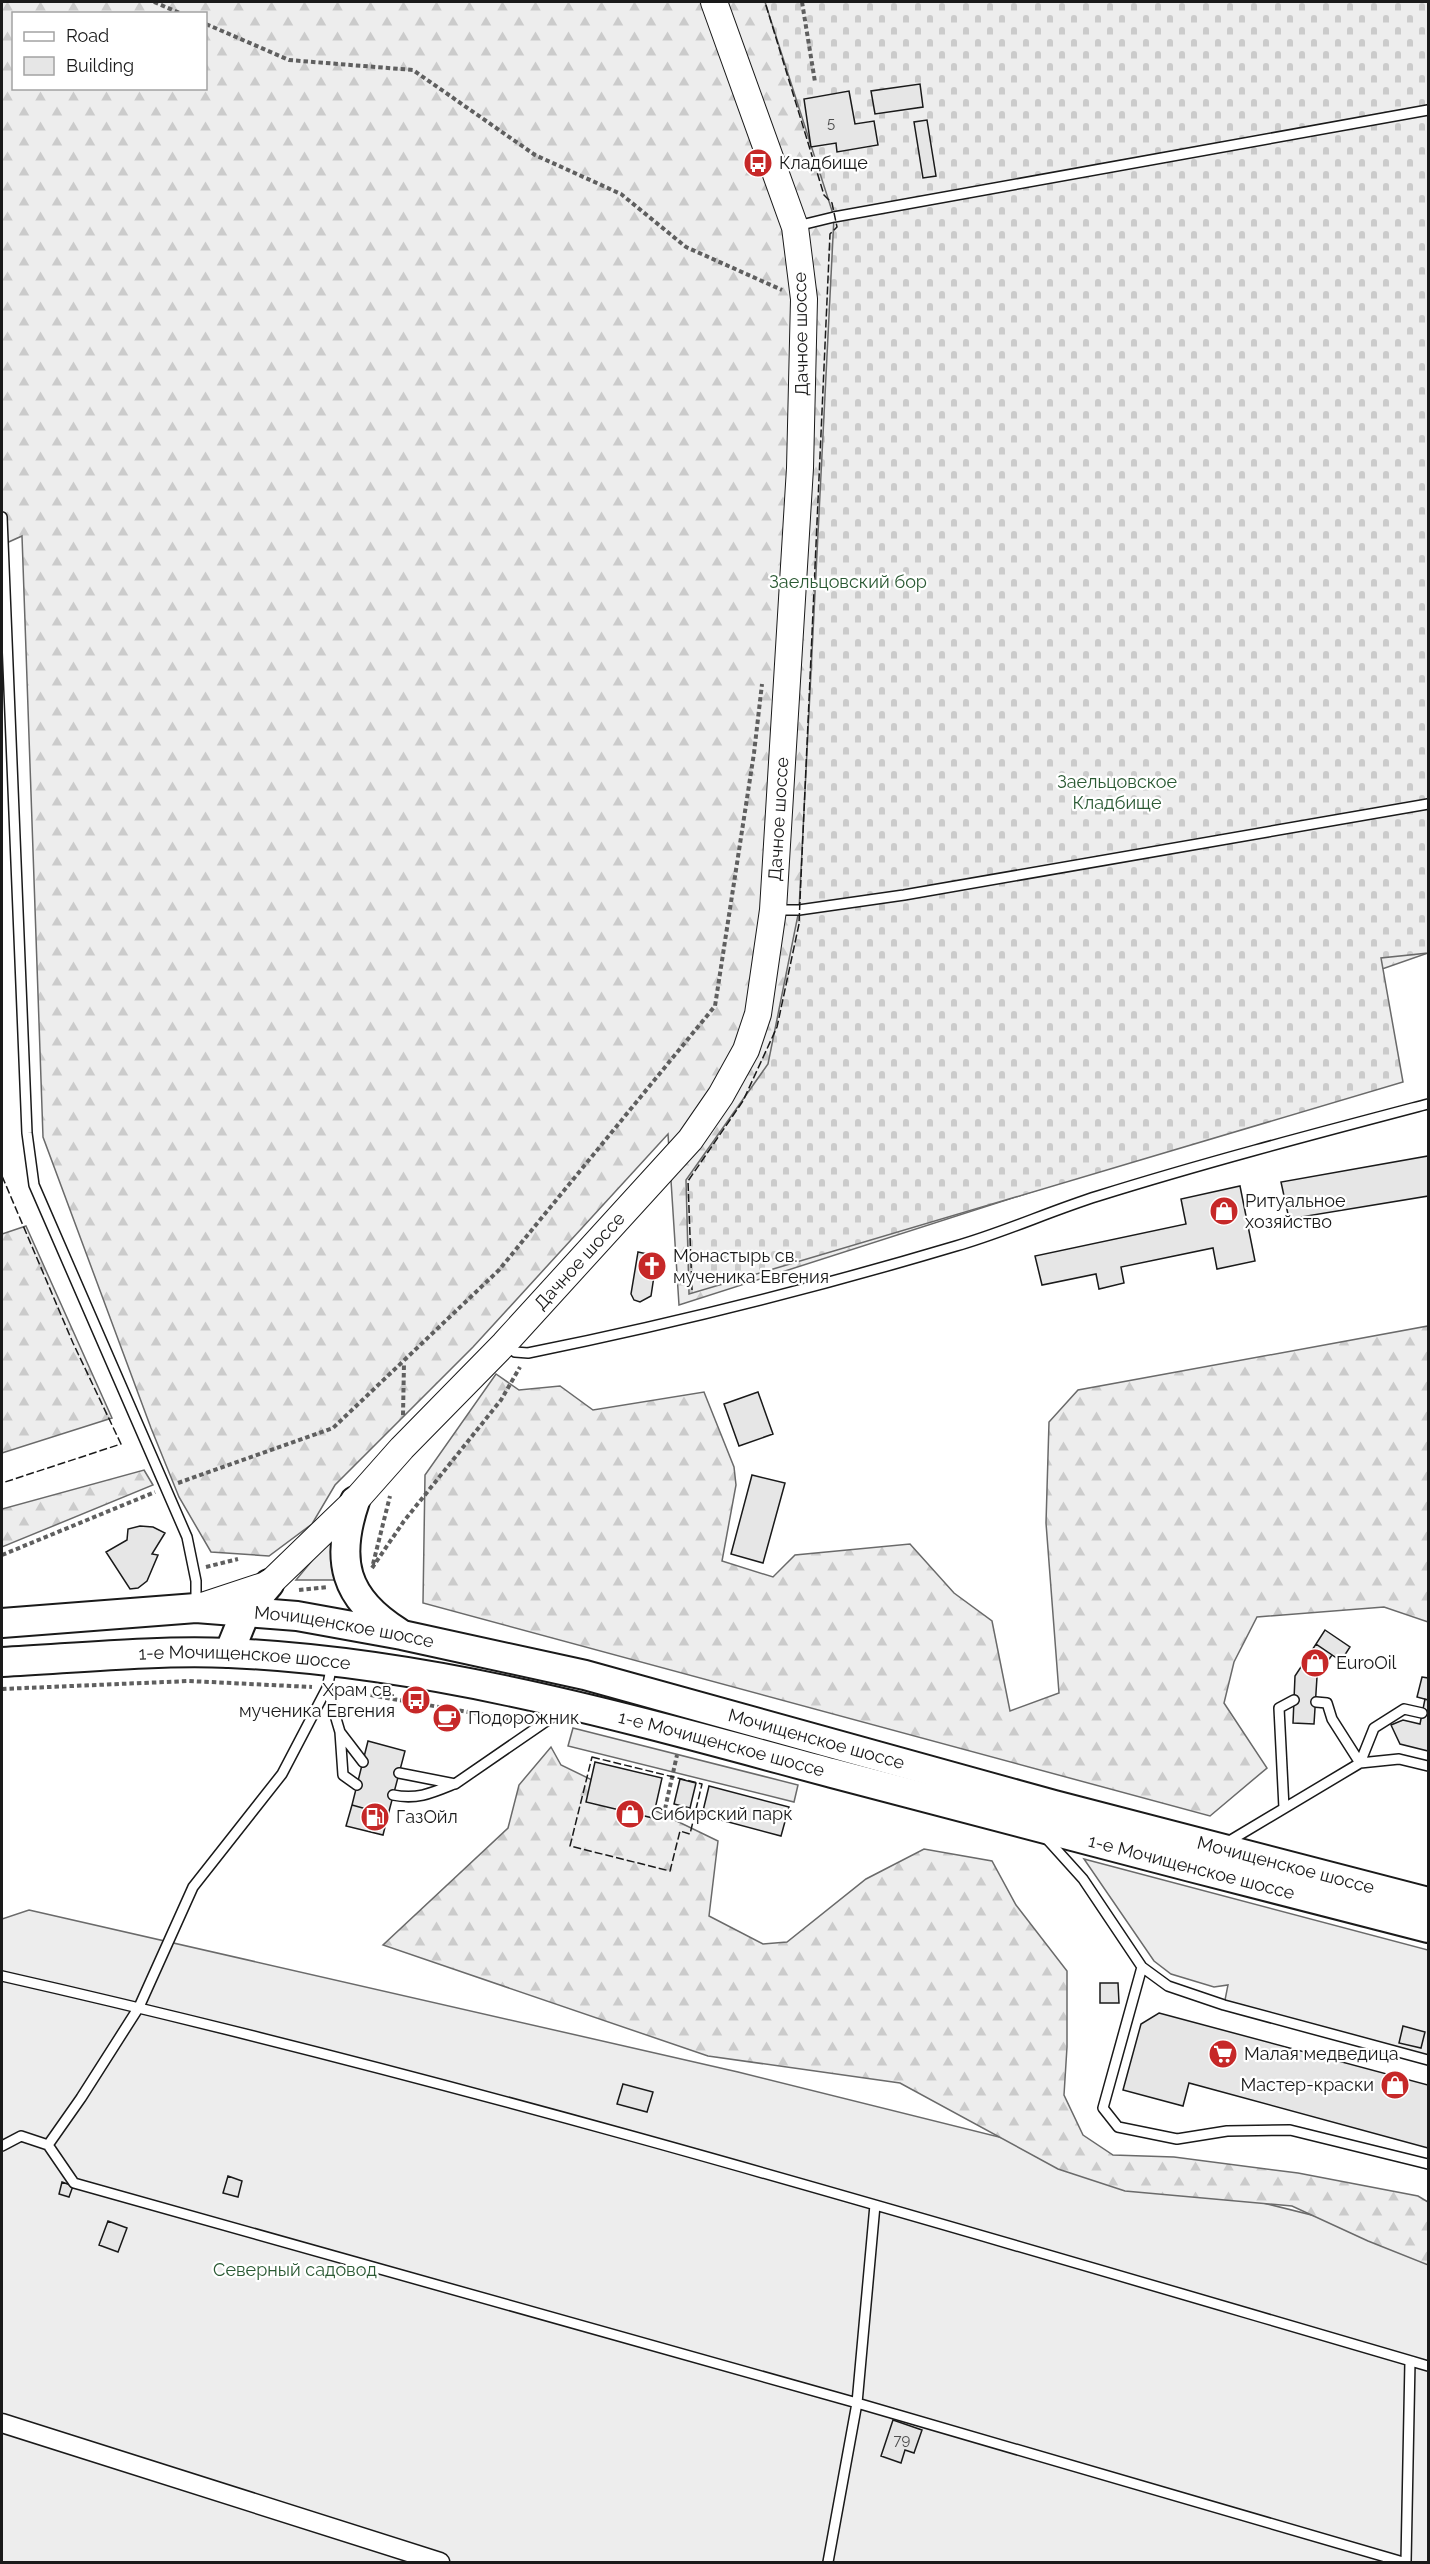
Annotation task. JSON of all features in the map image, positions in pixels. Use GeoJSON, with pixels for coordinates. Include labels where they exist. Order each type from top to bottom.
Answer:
{"type":"FeatureCollection","features":[{"type":"Feature","properties":{"kind":"main road"},"geometry":{"type":"LineString","coordinates":[[355,1501],[346,1528],[344,1553],[352,1582],[374,1617],[402,1635]]}},
{"type":"Feature","properties":{"kind":"main road"},"geometry":{"type":"LineString","coordinates":[[229,1653],[246,1611],[269,1584]]}},
{"type":"Feature","properties":{"kind":"main road"},"geometry":{"type":"LineString","coordinates":[[2,1623],[196,1608]]}},
{"type":"Feature","properties":{"kind":"main road","name":"Мочищенское шоссе"},"geometry":{"type":"LineString","coordinates":[[196,1608],[297,1616],[402,1635],[585,1675],[1054,1805],[1428,1902]]}},
{"type":"Feature","properties":{"kind":"main road","name":"1-е Мочищенское шоссе"},"geometry":{"type":"LineString","coordinates":[[2,1662],[184,1652],[229,1653],[330,1675],[417,1672],[572,1703],[1428,1928]]}},
{"type":"Feature","properties":{"kind":"street","name":"Дачное шоссе"},"geometry":{"type":"LineString","coordinates":[[269,1584],[355,1501],[402,1448],[504,1344],[690,1140],[721,1095],[746,1050],[758,1014],[773,910],[804,351],[804,292],[795,227],[714,2]]}},
{"type":"Feature","properties":{"kind":"street"},"geometry":{"type":"LineString","coordinates":[[196,1608],[269,1584]]}},
{"type":"Feature","properties":{"kind":"street"},"geometry":{"type":"LineString","coordinates":[[2,2423],[440,2562]]}},
{"type":"Feature","properties":{"kind":"lane"},"geometry":{"type":"LineString","coordinates":[[795,227],[845,215],[1428,110]]}},
{"type":"Feature","properties":{"kind":"lane"},"geometry":{"type":"LineString","coordinates":[[2,517],[27,1133],[34,1185],[188,1537],[194,1570],[196,1608]]}},
{"type":"Feature","properties":{"kind":"lane"},"geometry":{"type":"LineString","coordinates":[[773,910],[799,910],[904,895],[1428,804]]}},
{"type":"Feature","properties":{"kind":"lane"},"geometry":{"type":"LineString","coordinates":[[504,1344],[515,1352],[528,1353],[685,1320],[955,1246],[1118,1190],[1254,1149],[1428,1104]]}},
{"type":"Feature","properties":{"kind":"lane"},"geometry":{"type":"LineString","coordinates":[[330,1675],[340,1732],[343,1775],[357,1785]]}},
{"type":"Feature","properties":{"kind":"lane"},"geometry":{"type":"LineString","coordinates":[[48,2145],[139,2007],[193,1887],[282,1774],[330,1675]]}},
{"type":"Feature","properties":{"kind":"lane"},"geometry":{"type":"LineString","coordinates":[[1284,1808],[1279,1708],[1294,1700]]}},
{"type":"Feature","properties":{"kind":"lane"},"geometry":{"type":"LineString","coordinates":[[1316,1702],[1327,1703],[1332,1719],[1360,1763]]}},
{"type":"Feature","properties":{"kind":"lane"},"geometry":{"type":"LineString","coordinates":[[393,1795],[409,1798],[426,1796],[455,1784],[572,1703]]}},
{"type":"Feature","properties":{"kind":"lane"},"geometry":{"type":"LineString","coordinates":[[1360,1763],[1374,1728],[1404,1709],[1422,1713]]}},
{"type":"Feature","properties":{"kind":"lane"},"geometry":{"type":"LineString","coordinates":[[340,1732],[363,1762]]}},
{"type":"Feature","properties":{"kind":"lane"},"geometry":{"type":"LineString","coordinates":[[1219,1847],[1360,1763],[1399,1759],[1428,1766]]}},
{"type":"Feature","properties":{"kind":"lane"},"geometry":{"type":"LineString","coordinates":[[399,1773],[455,1784]]}},
{"type":"Feature","properties":{"kind":"lane"},"geometry":{"type":"LineString","coordinates":[[1037,1827],[1083,1879],[1142,1967],[1168,1986],[1224,2005],[1428,2060]]}},
{"type":"Feature","properties":{"kind":"lane"},"geometry":{"type":"LineString","coordinates":[[1142,1967],[1103,2108],[1118,2127],[1177,2139],[1227,2131],[1290,2130],[1428,2164]]}},
{"type":"Feature","properties":{"kind":"lane"},"geometry":{"type":"LineString","coordinates":[[2,1976],[139,2007],[711,2157],[1428,2366]]}},
{"type":"Feature","properties":{"kind":"lane"},"geometry":{"type":"LineString","coordinates":[[2,2146],[21,2136],[48,2145],[74,2183],[857,2403],[1404,2562],[1410,2361]]}},
{"type":"Feature","properties":{"kind":"lane"},"geometry":{"type":"LineString","coordinates":[[828,2562],[857,2403],[875,2205]]}},
{"type":"Feature","properties":{"kind":"path"},"geometry":{"type":"LineString","coordinates":[[154,2],[177,12]]}},
{"type":"Feature","properties":{"kind":"path"},"geometry":{"type":"LineString","coordinates":[[802,2],[815,82]]}},
{"type":"Feature","properties":{"kind":"path"},"geometry":{"type":"LineString","coordinates":[[207,24],[289,60],[413,70],[535,155],[621,195],[686,247],[783,290]]}},
{"type":"Feature","properties":{"kind":"path"},"geometry":{"type":"LineString","coordinates":[[780,280],[783,302]]}},
{"type":"Feature","properties":{"kind":"path"},"geometry":{"type":"LineString","coordinates":[[2,1555],[219,1467],[333,1428],[499,1270],[715,1006],[754,753],[763,677]]}},
{"type":"Feature","properties":{"kind":"path"},"geometry":{"type":"LineString","coordinates":[[301,1590],[352,1582],[372,1568],[404,1521],[501,1400],[528,1353]]}},
{"type":"Feature","properties":{"kind":"path"},"geometry":{"type":"LineString","coordinates":[[194,1570],[238,1559]]}},
{"type":"Feature","properties":{"kind":"path"},"geometry":{"type":"LineString","coordinates":[[2,1689],[330,1675]]}},
{"type":"Feature","properties":{"kind":"path"},"geometry":{"type":"LineString","coordinates":[[665,1809],[678,1751]]}},
{"type":"Feature","properties":{"kind":"shaded area"},"geometry":{"type":"Polygon","coordinates":[[[331,1544],[343,1580],[296,1580],[325,1545],[331,1544]]]}},
{"type":"Feature","properties":{"kind":"shaded area"},"geometry":{"type":"Polygon","coordinates":[[[573,1728],[798,1785],[794,1802],[568,1746],[573,1728]]]}},
{"type":"Feature","properties":{"kind":"shaded area"},"geometry":{"type":"Polygon","coordinates":[[[1084,1859],[1428,1950],[1428,2060],[1224,2005],[1228,1985],[1214,1987],[1171,1974],[1154,1961],[1084,1859]]]}},
{"type":"Feature","properties":{"kind":"shaded area","name":"Северный садовод"},"geometry":{"type":"Polygon","coordinates":[[[29,1910],[738,2072],[1428,2244],[1428,2562],[2,2562],[2,1919],[29,1910]]]}},
{"type":"Feature","properties":{"kind":"green space","name":"Заельцовский бор"},"geometry":{"type":"Polygon","coordinates":[[[2,2],[1428,2],[1428,953],[1382,969],[1393,1076],[679,1305],[668,1134],[473,1347],[335,1485],[312,1524],[269,1556],[211,1552],[179,1497],[151,1428],[43,1137],[22,536],[2,545],[2,2]]]}},
{"type":"Feature","properties":{"kind":"green space","name":"Заельцовское Кладбище"},"geometry":{"type":"Polygon","coordinates":[[[765,2],[1428,2],[1428,953],[1381,958],[1403,1082],[689,1294],[686,1180],[768,1064],[799,910],[834,217],[765,2]]]}},
{"type":"Feature","properties":{"kind":"green space"},"geometry":{"type":"Polygon","coordinates":[[[26,1226],[112,1418],[2,1453],[2,1234],[26,1226]]]}},
{"type":"Feature","properties":{"kind":"green space"},"geometry":{"type":"Polygon","coordinates":[[[1428,1326],[1428,1622],[1384,1607],[1257,1617],[1234,1662],[1224,1703],[1267,1768],[1210,1816],[423,1603],[425,1475],[496,1374],[519,1390],[560,1386],[593,1410],[704,1392],[734,1467],[736,1485],[722,1561],[773,1577],[795,1555],[910,1544],[954,1593],[992,1621],[1010,1711],[1059,1693],[1046,1523],[1049,1422],[1078,1390],[1428,1326]]]}},
{"type":"Feature","properties":{"kind":"green space"},"geometry":{"type":"Polygon","coordinates":[[[144,1470],[153,1485],[2,1547],[2,1509],[144,1470]]]}},
{"type":"Feature","properties":{"kind":"green space"},"geometry":{"type":"Polygon","coordinates":[[[551,1747],[561,1765],[718,1841],[709,1916],[763,1944],[787,1942],[866,1879],[924,1849],[992,1861],[1016,1905],[1067,1971],[1067,2047],[1064,2095],[1083,2135],[1113,2155],[1174,2157],[1298,2173],[1418,2196],[1428,2202],[1428,2265],[1368,2241],[1292,2206],[1125,2191],[1058,2169],[900,2083],[708,2056],[383,1945],[508,1828],[519,1785],[551,1747]]]}},
{"type":"Feature","properties":{"kind":"building"},"geometry":{"type":"Polygon","coordinates":[[[920,84],[923,107],[875,114],[871,91],[920,84]]]}},
{"type":"Feature","properties":{"kind":"building"},"geometry":{"type":"Polygon","coordinates":[[[849,91],[855,124],[874,121],[878,145],[837,152],[836,143],[811,147],[804,99],[849,91]]]}},
{"type":"Feature","properties":{"kind":"building"},"geometry":{"type":"Polygon","coordinates":[[[927,120],[936,176],[923,178],[914,122],[927,120]]]}},
{"type":"Feature","properties":{"kind":"building"},"geometry":{"type":"Polygon","coordinates":[[[1428,1156],[1428,1196],[1289,1219],[1281,1182],[1428,1156]]]}},
{"type":"Feature","properties":{"kind":"building"},"geometry":{"type":"Polygon","coordinates":[[[1240,1186],[1255,1261],[1217,1269],[1213,1248],[1121,1267],[1124,1283],[1099,1289],[1096,1274],[1042,1285],[1035,1256],[1186,1224],[1181,1199],[1240,1186]]]}},
{"type":"Feature","properties":{"kind":"building"},"geometry":{"type":"Polygon","coordinates":[[[638,1252],[657,1256],[651,1296],[640,1302],[634,1300],[631,1294],[638,1252]]]}},
{"type":"Feature","properties":{"kind":"building"},"geometry":{"type":"Polygon","coordinates":[[[758,1392],[773,1434],[739,1446],[724,1404],[758,1392]]]}},
{"type":"Feature","properties":{"kind":"building"},"geometry":{"type":"Polygon","coordinates":[[[752,1475],[785,1483],[763,1563],[731,1554],[752,1475]]]}},
{"type":"Feature","properties":{"kind":"building"},"geometry":{"type":"Polygon","coordinates":[[[140,1526],[153,1527],[165,1533],[152,1554],[158,1555],[147,1581],[138,1588],[130,1589],[106,1552],[127,1540],[128,1529],[140,1526]]]}},
{"type":"Feature","properties":{"kind":"building"},"geometry":{"type":"Polygon","coordinates":[[[1325,1630],[1350,1647],[1341,1661],[1316,1644],[1325,1630]]]}},
{"type":"Feature","properties":{"kind":"building"},"geometry":{"type":"Polygon","coordinates":[[[1316,1644],[1332,1655],[1317,1677],[1314,1724],[1293,1723],[1295,1676],[1316,1644]]]}},
{"type":"Feature","properties":{"kind":"building"},"geometry":{"type":"Polygon","coordinates":[[[1422,1677],[1428,1678],[1428,1700],[1417,1697],[1422,1677]]]}},
{"type":"Feature","properties":{"kind":"building"},"geometry":{"type":"Polygon","coordinates":[[[1425,1699],[1428,1700],[1428,1751],[1400,1744],[1391,1725],[1403,1720],[1420,1724],[1425,1699]]]}},
{"type":"Feature","properties":{"kind":"building"},"geometry":{"type":"Polygon","coordinates":[[[439,1711],[457,1714],[455,1726],[436,1724],[439,1711]]]}},
{"type":"Feature","properties":{"kind":"building"},"geometry":{"type":"Polygon","coordinates":[[[368,1741],[405,1751],[388,1815],[352,1805],[368,1741]]]}},
{"type":"Feature","properties":{"kind":"building"},"geometry":{"type":"Polygon","coordinates":[[[595,1762],[662,1778],[653,1818],[586,1802],[595,1762]]]}},
{"type":"Feature","properties":{"kind":"building"},"geometry":{"type":"Polygon","coordinates":[[[680,1779],[696,1783],[690,1808],[674,1804],[680,1779]]]}},
{"type":"Feature","properties":{"kind":"building"},"geometry":{"type":"Polygon","coordinates":[[[709,1786],[789,1807],[781,1836],[702,1815],[709,1786]]]}},
{"type":"Feature","properties":{"kind":"building"},"geometry":{"type":"Polygon","coordinates":[[[352,1805],[388,1815],[383,1835],[346,1826],[352,1805]]]}},
{"type":"Feature","properties":{"kind":"building"},"geometry":{"type":"Polygon","coordinates":[[[1100,1983],[1118,1983],[1119,2003],[1100,2003],[1100,1983]]]}},
{"type":"Feature","properties":{"kind":"building","name":"Малая медведица"},"geometry":{"type":"Polygon","coordinates":[[[1159,2013],[1428,2085],[1428,2148],[1189,2083],[1183,2106],[1123,2090],[1141,2024],[1159,2013]]]}},
{"type":"Feature","properties":{"kind":"building"},"geometry":{"type":"Polygon","coordinates":[[[1403,2026],[1425,2032],[1421,2048],[1399,2043],[1403,2026]]]}},
{"type":"Feature","properties":{"kind":"building"},"geometry":{"type":"Polygon","coordinates":[[[623,2084],[653,2092],[647,2112],[617,2104],[623,2084]]]}},
{"type":"Feature","properties":{"kind":"building"},"geometry":{"type":"Polygon","coordinates":[[[228,2176],[242,2181],[238,2197],[223,2193],[228,2176]]]}},
{"type":"Feature","properties":{"kind":"building"},"geometry":{"type":"Polygon","coordinates":[[[62,2182],[73,2186],[69,2197],[59,2194],[62,2182]]]}},
{"type":"Feature","properties":{"kind":"building"},"geometry":{"type":"Polygon","coordinates":[[[108,2221],[127,2228],[118,2252],[99,2245],[108,2221]]]}},
{"type":"Feature","properties":{"kind":"building"},"geometry":{"type":"Polygon","coordinates":[[[893,2420],[922,2430],[914,2453],[905,2450],[901,2463],[881,2456],[893,2420]]]}},
{"type":"Feature","properties":{"kind":"fence"},"geometry":{"type":"LineString","coordinates":[[692,1290],[688,1181],[743,1101],[777,1027],[799,924],[830,234],[837,227],[832,203],[824,195],[765,2]]}},
{"type":"Feature","properties":{"kind":"fence"},"geometry":{"type":"LineString","coordinates":[[2,1176],[73,1343],[121,1444],[2,1483]]}},
{"type":"Feature","properties":{"kind":"fence"},"geometry":{"type":"LineString","coordinates":[[592,1757],[702,1784],[690,1834],[680,1831],[670,1871],[570,1846],[592,1757]]}},
{"type":"Feature","properties":{"kind":"place","name":"Кладбище"},"geometry":{"type":"Point","coordinates":[758,163]}},
{"type":"Feature","properties":{"kind":"place","name":"Ритуальное хозяйство"},"geometry":{"type":"Point","coordinates":[1224,1211]}},
{"type":"Feature","properties":{"kind":"place","name":"Монастырь св. мученика Евгения"},"geometry":{"type":"Point","coordinates":[652,1266]}},
{"type":"Feature","properties":{"kind":"place","name":"EuroOil"},"geometry":{"type":"Point","coordinates":[1315,1663]}},
{"type":"Feature","properties":{"kind":"place","name":"Храм св. мученика Евгения"},"geometry":{"type":"Point","coordinates":[416,1700]}},
{"type":"Feature","properties":{"kind":"place","name":"Подорожник"},"geometry":{"type":"Point","coordinates":[447,1718]}},
{"type":"Feature","properties":{"kind":"place","name":"Сибирский парк"},"geometry":{"type":"Point","coordinates":[630,1814]}},
{"type":"Feature","properties":{"kind":"place","name":"ГазОйл"},"geometry":{"type":"Point","coordinates":[375,1817]}},
{"type":"Feature","properties":{"kind":"place","name":"Малая медведица"},"geometry":{"type":"Point","coordinates":[1223,2054]}},
{"type":"Feature","properties":{"kind":"place","name":"Мастер-краски"},"geometry":{"type":"Point","coordinates":[1395,2085]}}]}
